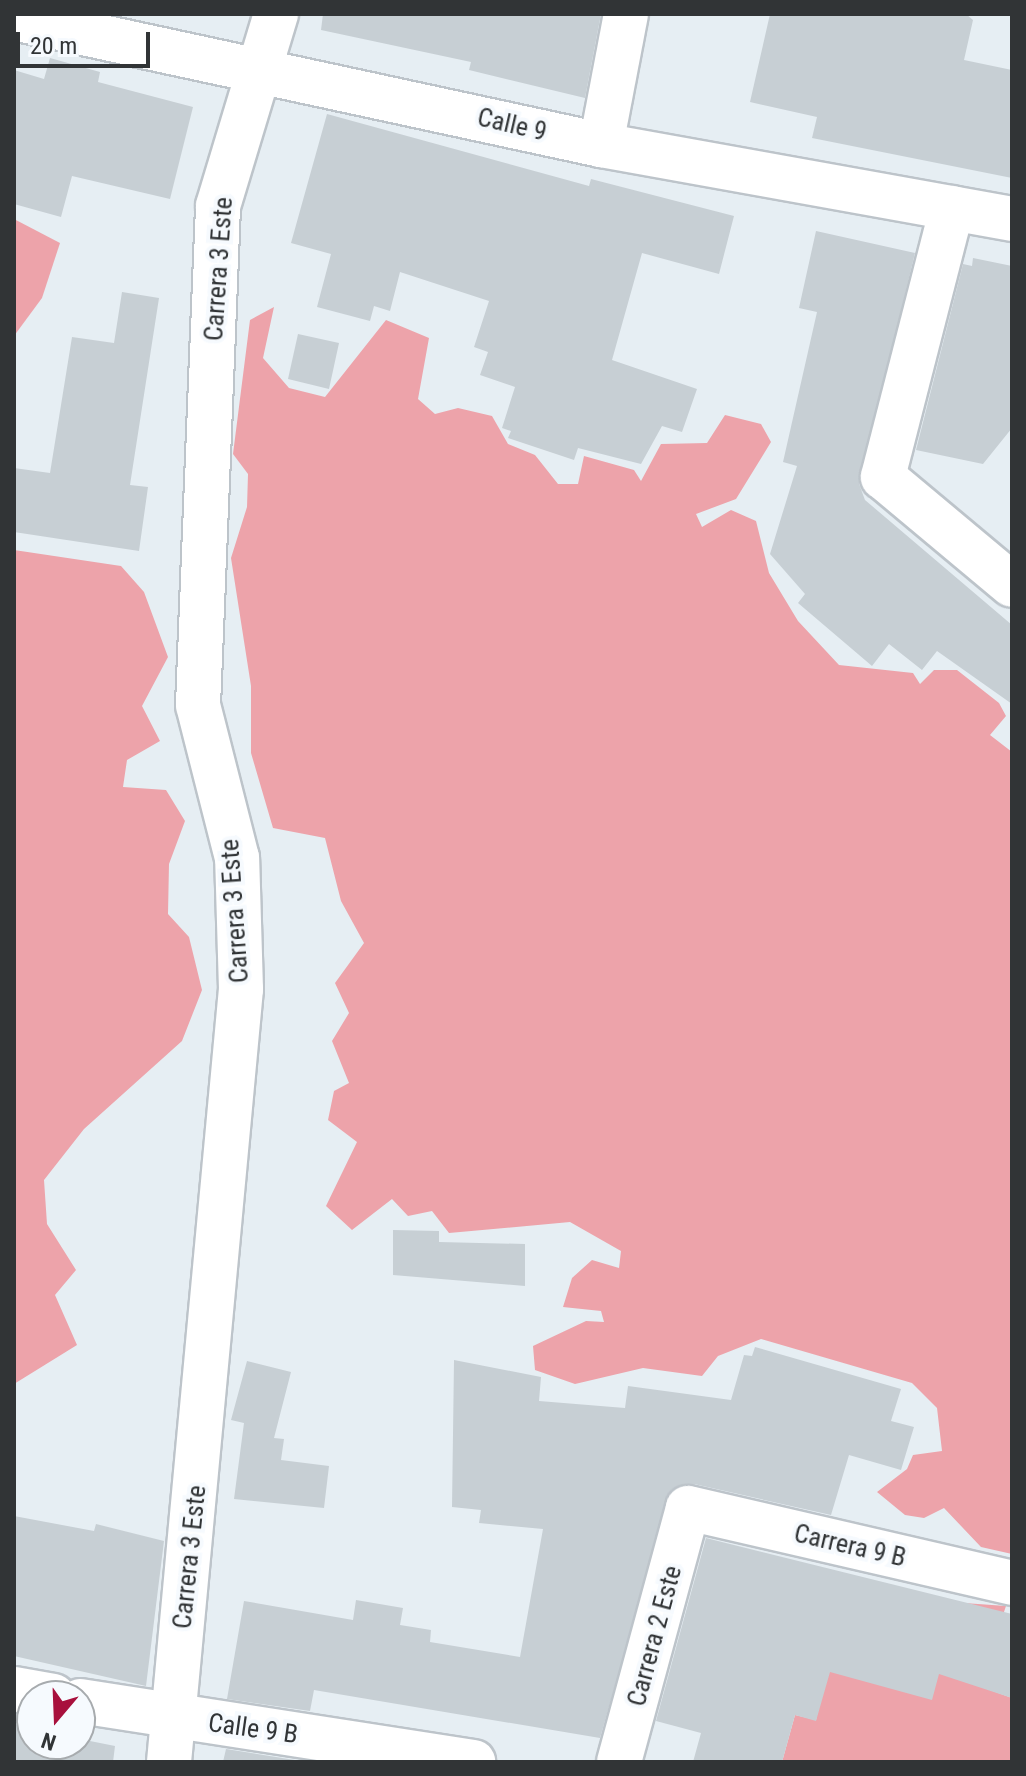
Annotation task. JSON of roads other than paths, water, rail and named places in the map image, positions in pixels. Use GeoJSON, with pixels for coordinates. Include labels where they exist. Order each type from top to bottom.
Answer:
{"type":"FeatureCollection","features":[{"type":"Feature","properties":{"kind":"street","name":"Carrera 3 Este"},"geometry":{"type":"LineString","coordinates":[[169,1762],[241,989],[237,858],[198,705],[218,206],[265,69],[276,14]]}},
{"type":"Feature","properties":{"kind":"street"},"geometry":{"type":"LineString","coordinates":[[601,145],[626,14]]}},
{"type":"Feature","properties":{"kind":"street","name":"Calle 9"},"geometry":{"type":"LineString","coordinates":[[14,18],[265,69],[601,145],[1012,219]]}},
{"type":"Feature","properties":{"kind":"street"},"geometry":{"type":"LineString","coordinates":[[952,208],[883,477],[1012,585]]}},
{"type":"Feature","properties":{"kind":"street","name":"Carrera 9 B"},"geometry":{"type":"LineString","coordinates":[[688,1508],[1012,1583]]}},
{"type":"Feature","properties":{"kind":"street","name":"Carrera 2 Este"},"geometry":{"type":"LineString","coordinates":[[619,1762],[688,1508]]}},
{"type":"Feature","properties":{"kind":"street","name":"Calle 9 B"},"geometry":{"type":"LineString","coordinates":[[96,1704],[473,1762]]}}]}
